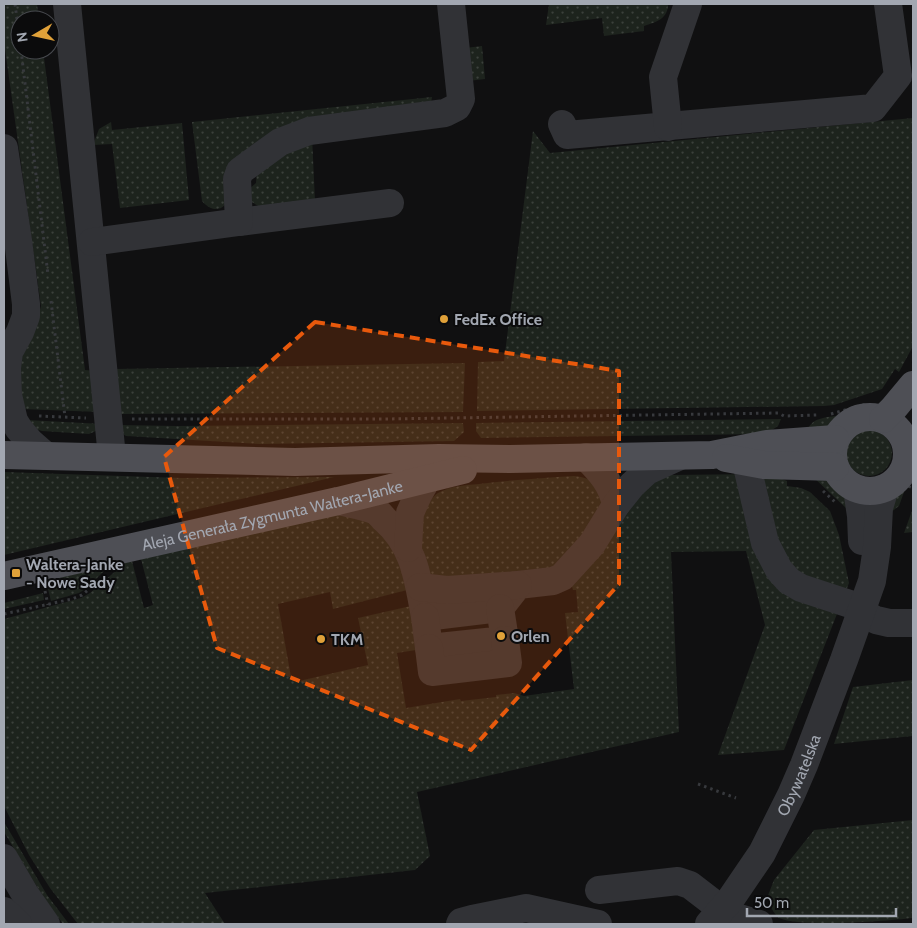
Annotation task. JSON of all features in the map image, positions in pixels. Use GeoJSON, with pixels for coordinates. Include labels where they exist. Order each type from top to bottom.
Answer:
{"type":"FeatureCollection","features":[{"type":"Feature","properties":{"kind":"main road"},"geometry":{"type":"LineString","coordinates":[[879,410],[891,423],[908,426],[905,466],[894,482],[885,488],[848,499],[842,479],[826,477],[835,439],[846,425],[856,419],[872,416],[879,410],[893,409],[913,385]]}},
{"type":"Feature","properties":{"kind":"main road","name":"Aleja Generała Zygmunta Waltera-Janke"},"geometry":{"type":"LineString","coordinates":[[4,455],[295,462],[434,468],[510,459],[712,455],[767,444],[835,439]]}},
{"type":"Feature","properties":{"kind":"main road","name":"Aleja Generała Zygmunta Waltera-Janke"},"geometry":{"type":"LineString","coordinates":[[712,455],[826,477]]}},
{"type":"Feature","properties":{"kind":"main road","name":"Aleja Generała Zygmunta Waltera-Janke"},"geometry":{"type":"LineString","coordinates":[[4,576],[338,500],[434,468]]}},
{"type":"Feature","properties":{"kind":"street"},"geometry":{"type":"LineString","coordinates":[[67,4],[112,457]]}},
{"type":"Feature","properties":{"kind":"street"},"geometry":{"type":"LineString","coordinates":[[239,222],[237,179],[240,171],[280,142],[309,131],[445,113],[457,107],[461,99],[451,4]]}},
{"type":"Feature","properties":{"kind":"street"},"geometry":{"type":"LineString","coordinates":[[668,127],[663,77],[688,4]]}},
{"type":"Feature","properties":{"kind":"street"},"geometry":{"type":"LineString","coordinates":[[562,124],[567,135],[873,108],[898,76],[888,4]]}},
{"type":"Feature","properties":{"kind":"street"},"geometry":{"type":"LineString","coordinates":[[4,148],[26,304],[26,316],[9,352],[7,368],[8,395],[12,415],[19,429],[46,456]]}},
{"type":"Feature","properties":{"kind":"street"},"geometry":{"type":"LineString","coordinates":[[92,242],[390,203]]}},
{"type":"Feature","properties":{"kind":"street"},"geometry":{"type":"LineString","coordinates":[[420,587],[447,590],[518,585],[553,581],[562,577],[592,544],[616,505],[632,484],[647,471],[680,456]]}},
{"type":"Feature","properties":{"kind":"street"},"geometry":{"type":"LineString","coordinates":[[586,457],[602,472],[613,493],[616,505]]}},
{"type":"Feature","properties":{"kind":"street"},"geometry":{"type":"LineString","coordinates":[[746,462],[765,543],[779,570],[789,581],[801,588],[853,606],[876,620],[889,623],[913,623]]}},
{"type":"Feature","properties":{"kind":"street"},"geometry":{"type":"LineString","coordinates":[[408,548],[410,513],[434,468]]}},
{"type":"Feature","properties":{"kind":"street","name":"Obywatelska"},"geometry":{"type":"LineString","coordinates":[[716,917],[748,876],[762,853],[791,795],[870,589],[876,563],[879,508],[885,488]]}},
{"type":"Feature","properties":{"kind":"street","name":"Obywatelska"},"geometry":{"type":"LineString","coordinates":[[848,499],[861,516],[861,612]]}},
{"type":"Feature","properties":{"kind":"street"},"geometry":{"type":"LineString","coordinates":[[338,500],[376,511],[393,526],[408,548],[420,587],[429,648],[505,640],[500,608]]}},
{"type":"Feature","properties":{"kind":"street"},"geometry":{"type":"LineString","coordinates":[[425,617],[500,608],[518,585]]}},
{"type":"Feature","properties":{"kind":"street"},"geometry":{"type":"LineString","coordinates":[[4,858],[25,894],[46,924]]}},
{"type":"Feature","properties":{"kind":"street"},"geometry":{"type":"LineString","coordinates":[[599,890],[678,881],[690,885],[716,917],[729,915],[759,924]]}},
{"type":"Feature","properties":{"kind":"street"},"geometry":{"type":"LineString","coordinates":[[460,924],[472,919],[526,908],[598,924]]}},
{"type":"Feature","properties":{"kind":"street"},"geometry":{"type":"LineString","coordinates":[[4,912],[18,924]]}},
{"type":"Feature","properties":{"kind":"path"},"geometry":{"type":"LineString","coordinates":[[22,60],[48,278]]}},
{"type":"Feature","properties":{"kind":"path"},"geometry":{"type":"LineString","coordinates":[[51,298],[65,417]]}},
{"type":"Feature","properties":{"kind":"path"},"geometry":{"type":"LineString","coordinates":[[12,415],[109,419],[384,419],[778,413],[784,416],[879,410]]}},
{"type":"Feature","properties":{"kind":"path"},"geometry":{"type":"LineString","coordinates":[[826,477],[848,499]]}},
{"type":"Feature","properties":{"kind":"path"},"geometry":{"type":"LineString","coordinates":[[4,614],[72,599]]}},
{"type":"Feature","properties":{"kind":"path"},"geometry":{"type":"LineString","coordinates":[[698,784],[736,798]]}},
{"type":"Feature","properties":{"kind":"highlighted area"},"geometry":{"type":"Polygon","coordinates":[[[315,322],[619,371],[619,584],[471,750],[217,648],[164,457],[315,322]]]}},
{"type":"Feature","properties":{"kind":"shaded area"},"geometry":{"type":"Polygon","coordinates":[[[4,4],[37,4],[38,10],[10,10],[10,60],[44,60],[85,370],[96,371],[100,412],[21,409],[20,357],[34,329],[41,306],[4,42],[4,4]]]}},
{"type":"Feature","properties":{"kind":"shaded area"},"geometry":{"type":"Polygon","coordinates":[[[549,4],[668,4],[664,16],[644,26],[644,31],[604,36],[602,18],[546,25],[549,4]]]}},
{"type":"Feature","properties":{"kind":"shaded area"},"geometry":{"type":"Polygon","coordinates":[[[482,46],[485,79],[468,81],[465,48],[482,46]]]}},
{"type":"Feature","properties":{"kind":"shaded area"},"geometry":{"type":"Polygon","coordinates":[[[432,97],[431,103],[228,164],[225,205],[219,209],[213,209],[202,201],[192,122],[432,97]]]}},
{"type":"Feature","properties":{"kind":"shaded area"},"geometry":{"type":"Polygon","coordinates":[[[913,118],[913,346],[899,372],[895,369],[882,389],[834,405],[824,406],[477,411],[478,362],[504,361],[533,131],[550,153],[913,118]]]}},
{"type":"Feature","properties":{"kind":"shaded area"},"geometry":{"type":"Polygon","coordinates":[[[111,122],[112,130],[182,123],[189,200],[120,208],[112,144],[93,145],[99,129],[111,122]]]}},
{"type":"Feature","properties":{"kind":"shaded area"},"geometry":{"type":"Polygon","coordinates":[[[312,136],[315,201],[260,207],[250,201],[248,190],[256,183],[257,168],[312,136]]]}},
{"type":"Feature","properties":{"kind":"shaded area"},"geometry":{"type":"Polygon","coordinates":[[[465,363],[463,412],[120,414],[116,369],[465,363]]]}},
{"type":"Feature","properties":{"kind":"shaded area"},"geometry":{"type":"Polygon","coordinates":[[[846,414],[827,428],[808,429],[814,421],[819,419],[846,414]]]}},
{"type":"Feature","properties":{"kind":"shaded area"},"geometry":{"type":"Polygon","coordinates":[[[781,419],[778,426],[766,434],[481,438],[476,431],[476,423],[781,419]]]}},
{"type":"Feature","properties":{"kind":"shaded area"},"geometry":{"type":"Polygon","coordinates":[[[26,420],[103,424],[98,430],[89,434],[42,431],[35,429],[26,420]]]}},
{"type":"Feature","properties":{"kind":"shaded area"},"geometry":{"type":"Polygon","coordinates":[[[463,423],[464,432],[454,441],[260,444],[126,436],[121,433],[118,425],[177,426],[463,423]]]}},
{"type":"Feature","properties":{"kind":"shaded area"},"geometry":{"type":"Polygon","coordinates":[[[864,430],[874,430],[888,440],[892,453],[888,466],[882,472],[874,476],[864,476],[850,466],[846,458],[846,448],[856,434],[864,430]]]}},
{"type":"Feature","properties":{"kind":"shaded area"},"geometry":{"type":"Polygon","coordinates":[[[4,472],[181,478],[334,477],[4,555],[4,472]]]}},
{"type":"Feature","properties":{"kind":"shaded area"},"geometry":{"type":"Polygon","coordinates":[[[769,474],[787,481],[787,486],[801,488],[810,492],[830,511],[839,535],[849,583],[784,750],[718,755],[765,625],[746,551],[671,552],[679,732],[417,792],[430,856],[415,870],[205,893],[225,924],[78,924],[50,888],[29,855],[4,806],[4,619],[81,598],[90,593],[125,563],[132,561],[144,608],[153,605],[141,559],[325,515],[357,513],[391,536],[407,590],[333,609],[330,592],[278,604],[291,677],[295,682],[368,665],[358,618],[411,606],[416,650],[397,653],[406,708],[514,693],[524,696],[574,689],[565,613],[578,612],[576,590],[573,590],[571,583],[637,491],[669,475],[769,474]]]}},
{"type":"Feature","properties":{"kind":"shaded area"},"geometry":{"type":"Polygon","coordinates":[[[574,476],[588,479],[596,485],[601,494],[603,508],[560,568],[455,583],[431,576],[421,553],[417,534],[422,514],[431,499],[438,493],[463,485],[574,476]]]}},
{"type":"Feature","properties":{"kind":"shaded area"},"geometry":{"type":"Polygon","coordinates":[[[812,476],[830,481],[837,486],[849,499],[846,508],[812,476]]]}},
{"type":"Feature","properties":{"kind":"shaded area"},"geometry":{"type":"Polygon","coordinates":[[[909,478],[899,506],[890,513],[893,494],[909,478]]]}},
{"type":"Feature","properties":{"kind":"shaded area"},"geometry":{"type":"Polygon","coordinates":[[[913,508],[913,532],[904,533],[913,508]]]}},
{"type":"Feature","properties":{"kind":"shaded area"},"geometry":{"type":"Polygon","coordinates":[[[109,566],[88,587],[79,593],[51,601],[46,581],[109,566]]]}},
{"type":"Feature","properties":{"kind":"shaded area"},"geometry":{"type":"Polygon","coordinates":[[[43,593],[44,600],[4,609],[4,603],[43,593]]]}},
{"type":"Feature","properties":{"kind":"shaded area"},"geometry":{"type":"Polygon","coordinates":[[[913,680],[913,736],[834,744],[853,687],[913,680]]]}},
{"type":"Feature","properties":{"kind":"shaded area"},"geometry":{"type":"Polygon","coordinates":[[[913,820],[913,918],[844,923],[805,923],[779,918],[773,911],[767,898],[774,880],[814,830],[913,820]]]}},
{"type":"Feature","properties":{"kind":"shaded area"},"geometry":{"type":"Polygon","coordinates":[[[4,822],[47,895],[69,924],[63,924],[42,895],[4,832],[4,822]]]}},
{"type":"Feature","properties":{"kind":"place","name":"FedEx Office"},"geometry":{"type":"Point","coordinates":[444,319]}},
{"type":"Feature","properties":{"kind":"place","name":"Waltera-Janke - Nowe Sady"},"geometry":{"type":"Point","coordinates":[16,573]}},
{"type":"Feature","properties":{"kind":"place","name":"Orlen"},"geometry":{"type":"Point","coordinates":[501,636]}},
{"type":"Feature","properties":{"kind":"place","name":"TKM"},"geometry":{"type":"Point","coordinates":[321,639]}}]}
